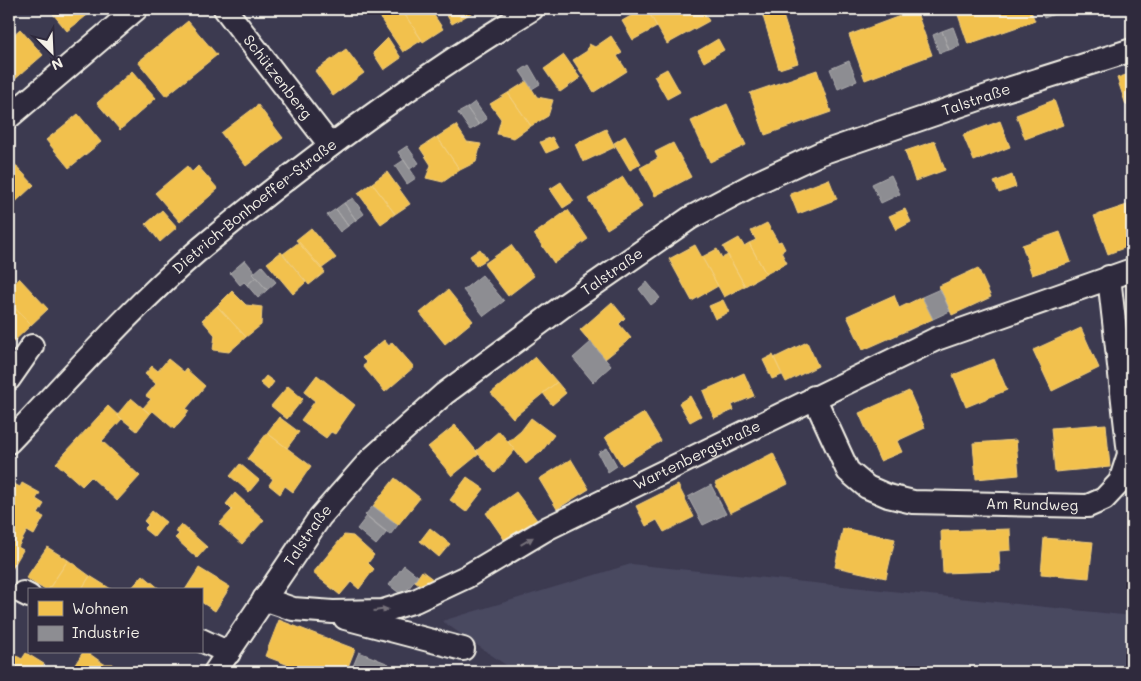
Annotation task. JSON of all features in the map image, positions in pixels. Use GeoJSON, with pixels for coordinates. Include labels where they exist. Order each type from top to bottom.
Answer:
{"type":"FeatureCollection","features":[{"type":"Feature","properties":{"kind":"street"},"geometry":{"type":"LineString","coordinates":[[9,117],[136,9]]}},
{"type":"Feature","properties":{"kind":"street","name":"Schützenberg"},"geometry":{"type":"LineString","coordinates":[[225,9],[330,145]]}},
{"type":"Feature","properties":{"kind":"street","name":"Dietrich-Bonhoeffer-Straße"},"geometry":{"type":"LineString","coordinates":[[9,442],[121,323],[200,249],[330,145],[403,93],[532,9]]}},
{"type":"Feature","properties":{"kind":"street","name":"Talstraße"},"geometry":{"type":"LineString","coordinates":[[215,672],[320,517],[370,460],[444,394],[566,304],[690,218],[754,184],[821,153],[1005,90],[1132,50]]}},
{"type":"Feature","properties":{"kind":"street","name":"Wartenbergstraße"},"geometry":{"type":"LineString","coordinates":[[264,598],[293,610],[333,612],[383,611],[416,601],[466,577],[548,528],[936,339],[1132,270]]}},
{"type":"Feature","properties":{"kind":"street","name":"Am Rundweg"},"geometry":{"type":"LineString","coordinates":[[814,397],[848,470],[867,487],[888,496],[913,502],[1088,506],[1104,499],[1120,482],[1130,454],[1109,277]]}},
{"type":"Feature","properties":{"kind":"street"},"geometry":{"type":"LineString","coordinates":[[9,379],[32,346]]}},
{"type":"Feature","properties":{"kind":"street"},"geometry":{"type":"LineString","coordinates":[[333,612],[352,621],[463,649]]}},
{"type":"Feature","properties":{"kind":"street"},"geometry":{"type":"LineString","coordinates":[[202,640],[229,653]]}},
{"type":"Feature","properties":{"kind":"shaded area"},"geometry":{"type":"Polygon","coordinates":[[[631,564],[1132,616],[1132,672],[516,672],[442,621],[631,564]]]}},
{"type":"Feature","properties":{"kind":"building: Wohnen"},"geometry":{"type":"Polygon","coordinates":[[[49,9],[95,9],[67,31],[49,9]]]}},
{"type":"Feature","properties":{"kind":"building: Wohnen"},"geometry":{"type":"Polygon","coordinates":[[[388,9],[401,9],[422,40],[403,52],[380,18],[390,12],[388,9]]]}},
{"type":"Feature","properties":{"kind":"building: Wohnen"},"geometry":{"type":"Polygon","coordinates":[[[401,9],[430,9],[443,29],[423,42],[401,9]]]}},
{"type":"Feature","properties":{"kind":"building: Wohnen"},"geometry":{"type":"Polygon","coordinates":[[[443,9],[455,9],[461,19],[452,24],[443,9]]]}},
{"type":"Feature","properties":{"kind":"building: Wohnen"},"geometry":{"type":"Polygon","coordinates":[[[455,9],[478,9],[461,19],[455,9]]]}},
{"type":"Feature","properties":{"kind":"building: Wohnen"},"geometry":{"type":"Polygon","coordinates":[[[643,9],[647,9],[657,27],[633,40],[622,21],[643,9]]]}},
{"type":"Feature","properties":{"kind":"building: Wohnen"},"geometry":{"type":"Polygon","coordinates":[[[647,9],[702,9],[709,21],[667,44],[647,9]]]}},
{"type":"Feature","properties":{"kind":"building: Wohnen"},"geometry":{"type":"Polygon","coordinates":[[[781,9],[798,63],[779,69],[762,13],[781,9]]]}},
{"type":"Feature","properties":{"kind":"building: Wohnen"},"geometry":{"type":"Polygon","coordinates":[[[956,9],[1030,9],[1035,21],[968,44],[956,9]]]}},
{"type":"Feature","properties":{"kind":"building: Wohnen"},"geometry":{"type":"Polygon","coordinates":[[[916,10],[932,55],[865,80],[849,35],[916,10]]]}},
{"type":"Feature","properties":{"kind":"building: Wohnen"},"geometry":{"type":"Polygon","coordinates":[[[188,21],[217,55],[166,96],[138,62],[188,21]]]}},
{"type":"Feature","properties":{"kind":"building: Wohnen"},"geometry":{"type":"Polygon","coordinates":[[[20,29],[43,55],[13,81],[9,75],[9,39],[20,29]]]}},
{"type":"Feature","properties":{"kind":"building: Wohnen"},"geometry":{"type":"Polygon","coordinates":[[[611,36],[622,53],[617,56],[627,71],[594,92],[573,60],[587,51],[589,44],[595,47],[611,36]]]}},
{"type":"Feature","properties":{"kind":"building: Wohnen"},"geometry":{"type":"Polygon","coordinates":[[[388,38],[401,58],[384,70],[373,53],[388,38]]]}},
{"type":"Feature","properties":{"kind":"building: Wohnen"},"geometry":{"type":"Polygon","coordinates":[[[718,39],[724,50],[704,62],[698,51],[718,39]]]}},
{"type":"Feature","properties":{"kind":"building: Wohnen"},"geometry":{"type":"Polygon","coordinates":[[[346,49],[364,73],[333,96],[315,71],[346,49]]]}},
{"type":"Feature","properties":{"kind":"building: Wohnen"},"geometry":{"type":"Polygon","coordinates":[[[564,55],[580,78],[560,92],[544,69],[564,55]]]}},
{"type":"Feature","properties":{"kind":"building: Wohnen"},"geometry":{"type":"Polygon","coordinates":[[[667,69],[680,92],[667,99],[654,76],[667,69]]]}},
{"type":"Feature","properties":{"kind":"building: Wohnen"},"geometry":{"type":"Polygon","coordinates":[[[817,70],[831,112],[765,135],[750,93],[817,70]]]}},
{"type":"Feature","properties":{"kind":"building: Wohnen"},"geometry":{"type":"Polygon","coordinates":[[[132,71],[156,98],[120,130],[97,103],[132,71]]]}},
{"type":"Feature","properties":{"kind":"building: Wohnen"},"geometry":{"type":"Polygon","coordinates":[[[1132,73],[1132,103],[1126,105],[1117,78],[1132,73]]]}},
{"type":"Feature","properties":{"kind":"building: Wohnen"},"geometry":{"type":"Polygon","coordinates":[[[527,81],[537,97],[553,100],[548,116],[531,126],[508,93],[527,81]]]}},
{"type":"Feature","properties":{"kind":"building: Wohnen"},"geometry":{"type":"Polygon","coordinates":[[[508,93],[531,126],[514,138],[497,134],[501,119],[490,104],[508,93]]]}},
{"type":"Feature","properties":{"kind":"building: Wohnen"},"geometry":{"type":"Polygon","coordinates":[[[1054,100],[1063,125],[1025,139],[1016,115],[1054,100]]]}},
{"type":"Feature","properties":{"kind":"building: Wohnen"},"geometry":{"type":"Polygon","coordinates":[[[727,104],[746,145],[710,162],[691,121],[727,104]]]}},
{"type":"Feature","properties":{"kind":"building: Wohnen"},"geometry":{"type":"Polygon","coordinates":[[[258,105],[283,138],[246,166],[221,133],[258,105]]]}},
{"type":"Feature","properties":{"kind":"building: Wohnen"},"geometry":{"type":"Polygon","coordinates":[[[78,114],[101,142],[69,168],[46,140],[78,114]]]}},
{"type":"Feature","properties":{"kind":"building: Wohnen"},"geometry":{"type":"Polygon","coordinates":[[[1000,121],[1010,147],[974,161],[963,135],[1000,121]]]}},
{"type":"Feature","properties":{"kind":"building: Wohnen"},"geometry":{"type":"Polygon","coordinates":[[[456,125],[467,142],[481,144],[476,162],[460,170],[437,137],[456,125]]]}},
{"type":"Feature","properties":{"kind":"building: Wohnen"},"geometry":{"type":"Polygon","coordinates":[[[606,129],[615,147],[583,162],[575,144],[606,129]]]}},
{"type":"Feature","properties":{"kind":"building: Wohnen"},"geometry":{"type":"Polygon","coordinates":[[[625,136],[641,164],[630,170],[614,143],[625,136]]]}},
{"type":"Feature","properties":{"kind":"building: Wohnen"},"geometry":{"type":"Polygon","coordinates":[[[437,137],[460,170],[443,182],[426,178],[431,165],[420,148],[437,137]]]}},
{"type":"Feature","properties":{"kind":"building: Wohnen"},"geometry":{"type":"Polygon","coordinates":[[[552,137],[558,148],[546,153],[540,142],[552,137]]]}},
{"type":"Feature","properties":{"kind":"building: Wohnen"},"geometry":{"type":"Polygon","coordinates":[[[935,141],[945,170],[915,181],[905,151],[935,141]]]}},
{"type":"Feature","properties":{"kind":"building: Wohnen"},"geometry":{"type":"Polygon","coordinates":[[[673,143],[691,177],[655,196],[640,168],[658,158],[655,152],[673,143]]]}},
{"type":"Feature","properties":{"kind":"building: Wohnen"},"geometry":{"type":"Polygon","coordinates":[[[9,158],[34,185],[9,208],[9,158]]]}},
{"type":"Feature","properties":{"kind":"building: Wohnen"},"geometry":{"type":"Polygon","coordinates":[[[187,166],[192,172],[198,166],[218,189],[180,222],[155,193],[187,166]]]}},
{"type":"Feature","properties":{"kind":"building: Wohnen"},"geometry":{"type":"Polygon","coordinates":[[[387,172],[410,204],[395,214],[372,183],[387,172]]]}},
{"type":"Feature","properties":{"kind":"building: Wohnen"},"geometry":{"type":"Polygon","coordinates":[[[1012,175],[1016,187],[999,193],[994,182],[1012,175]]]}},
{"type":"Feature","properties":{"kind":"building: Wohnen"},"geometry":{"type":"Polygon","coordinates":[[[623,177],[642,207],[607,229],[588,199],[623,177]]]}},
{"type":"Feature","properties":{"kind":"building: Wohnen"},"geometry":{"type":"Polygon","coordinates":[[[829,179],[837,199],[798,214],[790,194],[829,179]]]}},
{"type":"Feature","properties":{"kind":"building: Wohnen"},"geometry":{"type":"Polygon","coordinates":[[[561,182],[574,201],[563,208],[550,189],[561,182]]]}},
{"type":"Feature","properties":{"kind":"building: Wohnen"},"geometry":{"type":"Polygon","coordinates":[[[372,183],[395,214],[381,224],[358,193],[372,183]]]}},
{"type":"Feature","properties":{"kind":"building: Wohnen"},"geometry":{"type":"Polygon","coordinates":[[[1130,204],[1132,211],[1132,245],[1108,254],[1094,216],[1130,204]]]}},
{"type":"Feature","properties":{"kind":"building: Wohnen"},"geometry":{"type":"Polygon","coordinates":[[[905,209],[911,222],[896,230],[889,216],[905,209]]]}},
{"type":"Feature","properties":{"kind":"building: Wohnen"},"geometry":{"type":"Polygon","coordinates":[[[162,210],[177,227],[160,242],[146,224],[162,210]]]}},
{"type":"Feature","properties":{"kind":"building: Wohnen"},"geometry":{"type":"Polygon","coordinates":[[[568,210],[588,239],[554,263],[534,234],[568,210]]]}},
{"type":"Feature","properties":{"kind":"building: Wohnen"},"geometry":{"type":"Polygon","coordinates":[[[767,223],[778,242],[781,241],[785,249],[781,252],[787,263],[766,274],[749,243],[756,240],[751,231],[767,223]]]}},
{"type":"Feature","properties":{"kind":"building: Wohnen"},"geometry":{"type":"Polygon","coordinates":[[[311,228],[336,258],[321,269],[296,240],[311,228]]]}},
{"type":"Feature","properties":{"kind":"building: Wohnen"},"geometry":{"type":"Polygon","coordinates":[[[1060,232],[1071,262],[1032,275],[1022,245],[1060,232]]]}},
{"type":"Feature","properties":{"kind":"building: Wohnen"},"geometry":{"type":"Polygon","coordinates":[[[739,238],[744,246],[749,243],[766,274],[745,286],[723,247],[739,238]]]}},
{"type":"Feature","properties":{"kind":"building: Wohnen"},"geometry":{"type":"Polygon","coordinates":[[[299,242],[325,272],[309,285],[283,254],[299,242]]]}},
{"type":"Feature","properties":{"kind":"building: Wohnen"},"geometry":{"type":"Polygon","coordinates":[[[511,245],[534,276],[508,296],[484,264],[511,245]]]}},
{"type":"Feature","properties":{"kind":"building: Wohnen"},"geometry":{"type":"Polygon","coordinates":[[[695,245],[718,286],[692,301],[669,259],[695,245]]]}},
{"type":"Feature","properties":{"kind":"building: Wohnen"},"geometry":{"type":"Polygon","coordinates":[[[480,249],[487,259],[476,266],[470,256],[480,249]]]}},
{"type":"Feature","properties":{"kind":"building: Wohnen"},"geometry":{"type":"Polygon","coordinates":[[[717,249],[722,258],[728,255],[745,286],[724,297],[702,257],[717,249]]]}},
{"type":"Feature","properties":{"kind":"building: Wohnen"},"geometry":{"type":"Polygon","coordinates":[[[281,252],[306,282],[293,294],[267,263],[281,252]]]}},
{"type":"Feature","properties":{"kind":"building: Wohnen"},"geometry":{"type":"Polygon","coordinates":[[[978,268],[991,297],[952,315],[939,286],[978,268]]]}},
{"type":"Feature","properties":{"kind":"building: Wohnen"},"geometry":{"type":"Polygon","coordinates":[[[19,278],[48,309],[31,325],[9,302],[9,288],[19,278]]]}},
{"type":"Feature","properties":{"kind":"building: Wohnen"},"geometry":{"type":"Polygon","coordinates":[[[448,290],[473,321],[445,344],[420,313],[448,290]]]}},
{"type":"Feature","properties":{"kind":"building: Wohnen"},"geometry":{"type":"Polygon","coordinates":[[[232,291],[246,305],[262,307],[261,325],[246,337],[217,306],[232,291]]]}},
{"type":"Feature","properties":{"kind":"building: Wohnen"},"geometry":{"type":"Polygon","coordinates":[[[894,295],[899,308],[922,297],[933,319],[863,350],[847,316],[894,295]]]}},
{"type":"Feature","properties":{"kind":"building: Wohnen"},"geometry":{"type":"Polygon","coordinates":[[[723,300],[729,312],[715,319],[709,306],[723,300]]]}},
{"type":"Feature","properties":{"kind":"building: Wohnen"},"geometry":{"type":"Polygon","coordinates":[[[9,302],[31,325],[9,346],[9,302]]]}},
{"type":"Feature","properties":{"kind":"building: Wohnen"},"geometry":{"type":"Polygon","coordinates":[[[612,302],[625,318],[619,324],[631,338],[605,359],[580,330],[612,302]]]}},
{"type":"Feature","properties":{"kind":"building: Wohnen"},"geometry":{"type":"Polygon","coordinates":[[[217,306],[246,337],[229,352],[213,350],[215,335],[202,320],[217,306]]]}},
{"type":"Feature","properties":{"kind":"building: Wohnen"},"geometry":{"type":"Polygon","coordinates":[[[1081,328],[1099,368],[1052,391],[1033,350],[1081,328]]]}},
{"type":"Feature","properties":{"kind":"building: Wohnen"},"geometry":{"type":"Polygon","coordinates":[[[384,340],[389,346],[392,342],[414,367],[385,392],[363,366],[367,363],[362,358],[384,340]]]}},
{"type":"Feature","properties":{"kind":"building: Wohnen"},"geometry":{"type":"Polygon","coordinates":[[[807,342],[818,366],[786,382],[774,358],[807,342]]]}},
{"type":"Feature","properties":{"kind":"building: Wohnen"},"geometry":{"type":"Polygon","coordinates":[[[773,355],[782,375],[772,379],[763,360],[773,355]]]}},
{"type":"Feature","properties":{"kind":"building: Wohnen"},"geometry":{"type":"Polygon","coordinates":[[[535,357],[557,382],[513,418],[491,393],[535,357]]]}},
{"type":"Feature","properties":{"kind":"building: Wohnen"},"geometry":{"type":"Polygon","coordinates":[[[168,359],[184,372],[186,369],[205,386],[186,409],[189,411],[174,429],[153,411],[150,414],[143,408],[151,399],[146,396],[156,384],[145,374],[152,366],[158,371],[168,359]]]}},
{"type":"Feature","properties":{"kind":"building: Wohnen"},"geometry":{"type":"Polygon","coordinates":[[[994,359],[1007,390],[966,407],[953,375],[994,359]]]}},
{"type":"Feature","properties":{"kind":"building: Wohnen"},"geometry":{"type":"Polygon","coordinates":[[[744,373],[754,396],[732,405],[734,410],[714,418],[703,391],[744,373]]]}},
{"type":"Feature","properties":{"kind":"building: Wohnen"},"geometry":{"type":"Polygon","coordinates":[[[317,375],[355,405],[335,434],[331,432],[326,438],[301,420],[315,401],[304,392],[317,375]]]}},
{"type":"Feature","properties":{"kind":"building: Wohnen"},"geometry":{"type":"Polygon","coordinates":[[[266,376],[274,382],[268,390],[260,383],[266,376]]]}},
{"type":"Feature","properties":{"kind":"building: Wohnen"},"geometry":{"type":"Polygon","coordinates":[[[557,382],[566,393],[552,405],[543,393],[557,382]]]}},
{"type":"Feature","properties":{"kind":"building: Wohnen"},"geometry":{"type":"Polygon","coordinates":[[[288,386],[303,399],[287,419],[271,406],[288,386]]]}},
{"type":"Feature","properties":{"kind":"building: Wohnen"},"geometry":{"type":"Polygon","coordinates":[[[909,391],[925,428],[897,441],[902,452],[880,461],[859,413],[909,391]]]}},
{"type":"Feature","properties":{"kind":"building: Wohnen"},"geometry":{"type":"Polygon","coordinates":[[[690,396],[701,416],[690,422],[679,403],[690,396]]]}},
{"type":"Feature","properties":{"kind":"building: Wohnen"},"geometry":{"type":"Polygon","coordinates":[[[131,398],[150,414],[137,431],[117,415],[131,398]]]}},
{"type":"Feature","properties":{"kind":"building: Wohnen"},"geometry":{"type":"Polygon","coordinates":[[[108,406],[122,419],[102,441],[140,476],[117,501],[91,477],[82,486],[56,463],[108,406]]]}},
{"type":"Feature","properties":{"kind":"building: Wohnen"},"geometry":{"type":"Polygon","coordinates":[[[644,413],[661,441],[622,465],[605,437],[644,413]]]}},
{"type":"Feature","properties":{"kind":"building: Wohnen"},"geometry":{"type":"Polygon","coordinates":[[[279,417],[299,432],[287,448],[267,433],[279,417]]]}},
{"type":"Feature","properties":{"kind":"building: Wohnen"},"geometry":{"type":"Polygon","coordinates":[[[531,418],[554,435],[542,451],[526,464],[508,442],[521,431],[531,418]]]}},
{"type":"Feature","properties":{"kind":"building: Wohnen"},"geometry":{"type":"Polygon","coordinates":[[[1106,424],[1110,467],[1055,472],[1051,428],[1106,424]]]}},
{"type":"Feature","properties":{"kind":"building: Wohnen"},"geometry":{"type":"Polygon","coordinates":[[[455,425],[479,454],[452,476],[428,447],[455,425]]]}},
{"type":"Feature","properties":{"kind":"building: Wohnen"},"geometry":{"type":"Polygon","coordinates":[[[499,431],[515,450],[495,473],[476,451],[499,431]]]}},
{"type":"Feature","properties":{"kind":"building: Wohnen"},"geometry":{"type":"Polygon","coordinates":[[[267,433],[311,466],[293,492],[285,486],[280,494],[269,485],[273,479],[247,459],[267,433]]]}},
{"type":"Feature","properties":{"kind":"building: Wohnen"},"geometry":{"type":"Polygon","coordinates":[[[1016,440],[1019,475],[976,479],[973,443],[1016,440]]]}},
{"type":"Feature","properties":{"kind":"building: Wohnen"},"geometry":{"type":"Polygon","coordinates":[[[773,453],[788,484],[730,513],[715,483],[773,453]]]}},
{"type":"Feature","properties":{"kind":"building: Wohnen"},"geometry":{"type":"Polygon","coordinates":[[[571,459],[589,489],[557,509],[539,479],[571,459]]]}},
{"type":"Feature","properties":{"kind":"building: Wohnen"},"geometry":{"type":"Polygon","coordinates":[[[240,464],[259,480],[249,492],[230,476],[240,464]]]}},
{"type":"Feature","properties":{"kind":"building: Wohnen"},"geometry":{"type":"Polygon","coordinates":[[[467,477],[484,489],[466,512],[450,500],[467,477]]]}},
{"type":"Feature","properties":{"kind":"building: Wohnen"},"geometry":{"type":"Polygon","coordinates":[[[395,478],[420,498],[398,525],[373,506],[395,478]]]}},
{"type":"Feature","properties":{"kind":"building: Wohnen"},"geometry":{"type":"Polygon","coordinates":[[[10,482],[20,487],[22,483],[40,493],[36,499],[44,504],[38,514],[44,517],[34,535],[27,531],[18,547],[23,550],[12,569],[9,567],[10,482]]]}},
{"type":"Feature","properties":{"kind":"building: Wohnen"},"geometry":{"type":"Polygon","coordinates":[[[678,485],[694,517],[664,532],[657,520],[646,526],[636,506],[678,485]]]}},
{"type":"Feature","properties":{"kind":"building: Wohnen"},"geometry":{"type":"Polygon","coordinates":[[[516,492],[537,520],[506,542],[486,513],[516,492]]]}},
{"type":"Feature","properties":{"kind":"building: Wohnen"},"geometry":{"type":"Polygon","coordinates":[[[235,493],[264,520],[242,544],[219,524],[232,510],[226,504],[235,493]]]}},
{"type":"Feature","properties":{"kind":"building: Wohnen"},"geometry":{"type":"Polygon","coordinates":[[[152,511],[166,522],[154,537],[144,529],[148,525],[144,521],[152,511]]]}},
{"type":"Feature","properties":{"kind":"building: Wohnen"},"geometry":{"type":"Polygon","coordinates":[[[181,524],[207,547],[197,558],[175,538],[179,534],[175,531],[181,524]]]}},
{"type":"Feature","properties":{"kind":"building: Wohnen"},"geometry":{"type":"Polygon","coordinates":[[[430,528],[450,544],[439,557],[420,541],[430,528]]]}},
{"type":"Feature","properties":{"kind":"building: Wohnen"},"geometry":{"type":"Polygon","coordinates":[[[843,528],[895,539],[886,578],[835,567],[843,528]]]}},
{"type":"Feature","properties":{"kind":"building: Wohnen"},"geometry":{"type":"Polygon","coordinates":[[[1010,529],[1011,550],[999,551],[1000,571],[943,573],[941,531],[1010,529]]]}},
{"type":"Feature","properties":{"kind":"building: Wohnen"},"geometry":{"type":"Polygon","coordinates":[[[344,535],[353,536],[374,555],[368,563],[374,569],[359,589],[351,582],[340,595],[313,573],[344,535]]]}},
{"type":"Feature","properties":{"kind":"building: Wohnen"},"geometry":{"type":"Polygon","coordinates":[[[1044,538],[1093,542],[1089,578],[1041,574],[1044,538]]]}},
{"type":"Feature","properties":{"kind":"building: Wohnen"},"geometry":{"type":"Polygon","coordinates":[[[47,547],[68,560],[49,588],[42,588],[26,578],[47,547]]]}},
{"type":"Feature","properties":{"kind":"building: Wohnen"},"geometry":{"type":"Polygon","coordinates":[[[68,560],[90,576],[82,588],[49,588],[68,560]]]}},
{"type":"Feature","properties":{"kind":"building: Wohnen"},"geometry":{"type":"Polygon","coordinates":[[[199,568],[230,587],[215,611],[202,603],[202,588],[186,588],[199,568]]]}},
{"type":"Feature","properties":{"kind":"building: Wohnen"},"geometry":{"type":"Polygon","coordinates":[[[422,571],[434,580],[427,590],[415,581],[422,571]]]}},
{"type":"Feature","properties":{"kind":"building: Wohnen"},"geometry":{"type":"Polygon","coordinates":[[[143,575],[159,588],[132,588],[143,575]]]}},
{"type":"Feature","properties":{"kind":"building: Wohnen"},"geometry":{"type":"Polygon","coordinates":[[[90,576],[109,588],[82,588],[90,576]]]}},
{"type":"Feature","properties":{"kind":"building: Wohnen"},"geometry":{"type":"Polygon","coordinates":[[[279,620],[355,649],[346,672],[307,672],[265,656],[279,620]]]}},
{"type":"Feature","properties":{"kind":"building: Wohnen"},"geometry":{"type":"Polygon","coordinates":[[[9,652],[22,659],[26,653],[44,664],[40,672],[9,672],[9,652]]]}},
{"type":"Feature","properties":{"kind":"building: Wohnen"},"geometry":{"type":"Polygon","coordinates":[[[82,654],[90,654],[104,664],[112,664],[117,672],[67,672],[71,671],[82,654]]]}},
{"type":"Feature","properties":{"kind":"building: Industrie"},"geometry":{"type":"Polygon","coordinates":[[[1040,9],[1062,9],[1063,11],[1044,18],[1040,9]]]}},
{"type":"Feature","properties":{"kind":"building: Industrie"},"geometry":{"type":"Polygon","coordinates":[[[953,27],[960,46],[949,50],[942,31],[953,27]]]}},
{"type":"Feature","properties":{"kind":"building: Industrie"},"geometry":{"type":"Polygon","coordinates":[[[942,31],[949,50],[939,53],[933,35],[942,31]]]}},
{"type":"Feature","properties":{"kind":"building: Industrie"},"geometry":{"type":"Polygon","coordinates":[[[849,61],[857,81],[838,89],[830,69],[849,61]]]}},
{"type":"Feature","properties":{"kind":"building: Industrie"},"geometry":{"type":"Polygon","coordinates":[[[529,65],[540,84],[532,89],[520,71],[529,65]]]}},
{"type":"Feature","properties":{"kind":"building: Industrie"},"geometry":{"type":"Polygon","coordinates":[[[475,102],[487,119],[479,125],[467,108],[475,102]]]}},
{"type":"Feature","properties":{"kind":"building: Industrie"},"geometry":{"type":"Polygon","coordinates":[[[467,108],[479,125],[470,130],[458,113],[467,108]]]}},
{"type":"Feature","properties":{"kind":"building: Industrie"},"geometry":{"type":"Polygon","coordinates":[[[407,146],[419,163],[410,169],[398,152],[407,146]]]}},
{"type":"Feature","properties":{"kind":"building: Industrie"},"geometry":{"type":"Polygon","coordinates":[[[404,160],[416,178],[407,184],[395,166],[404,160]]]}},
{"type":"Feature","properties":{"kind":"building: Industrie"},"geometry":{"type":"Polygon","coordinates":[[[891,175],[900,194],[881,203],[872,184],[891,175]]]}},
{"type":"Feature","properties":{"kind":"building: Industrie"},"geometry":{"type":"Polygon","coordinates":[[[353,198],[364,214],[356,220],[344,203],[353,198]]]}},
{"type":"Feature","properties":{"kind":"building: Industrie"},"geometry":{"type":"Polygon","coordinates":[[[344,203],[356,220],[348,226],[336,209],[344,203]]]}},
{"type":"Feature","properties":{"kind":"building: Industrie"},"geometry":{"type":"Polygon","coordinates":[[[336,209],[348,226],[340,232],[327,215],[336,209]]]}},
{"type":"Feature","properties":{"kind":"building: Industrie"},"geometry":{"type":"Polygon","coordinates":[[[245,260],[255,272],[253,274],[256,277],[247,285],[244,282],[240,285],[230,273],[245,260]]]}},
{"type":"Feature","properties":{"kind":"building: Industrie"},"geometry":{"type":"Polygon","coordinates":[[[262,266],[276,282],[267,290],[253,274],[262,266]]]}},
{"type":"Feature","properties":{"kind":"building: Industrie"},"geometry":{"type":"Polygon","coordinates":[[[482,275],[504,301],[484,316],[463,290],[482,275]]]}},
{"type":"Feature","properties":{"kind":"building: Industrie"},"geometry":{"type":"Polygon","coordinates":[[[256,277],[267,290],[258,298],[247,285],[256,277]]]}},
{"type":"Feature","properties":{"kind":"building: Industrie"},"geometry":{"type":"Polygon","coordinates":[[[647,282],[660,298],[651,305],[639,289],[647,282]]]}},
{"type":"Feature","properties":{"kind":"building: Industrie"},"geometry":{"type":"Polygon","coordinates":[[[940,289],[950,311],[933,319],[922,297],[940,289]]]}},
{"type":"Feature","properties":{"kind":"building: Industrie"},"geometry":{"type":"Polygon","coordinates":[[[591,342],[611,366],[593,382],[573,358],[591,342]]]}},
{"type":"Feature","properties":{"kind":"building: Industrie"},"geometry":{"type":"Polygon","coordinates":[[[607,448],[617,466],[608,472],[598,453],[607,448]]]}},
{"type":"Feature","properties":{"kind":"building: Industrie"},"geometry":{"type":"Polygon","coordinates":[[[711,485],[726,514],[703,525],[688,497],[711,485]]]}},
{"type":"Feature","properties":{"kind":"building: Industrie"},"geometry":{"type":"Polygon","coordinates":[[[373,506],[398,525],[390,535],[365,515],[373,506]]]}},
{"type":"Feature","properties":{"kind":"building: Industrie"},"geometry":{"type":"Polygon","coordinates":[[[367,516],[387,532],[376,545],[357,529],[367,516]]]}},
{"type":"Feature","properties":{"kind":"building: Industrie"},"geometry":{"type":"Polygon","coordinates":[[[404,565],[418,576],[403,596],[389,585],[404,565]]]}},
{"type":"Feature","properties":{"kind":"building: Industrie"},"geometry":{"type":"Polygon","coordinates":[[[359,652],[389,664],[385,672],[351,671],[359,652]]]}},
{"type":"Feature","properties":{"kind":"building: Industrie"},"geometry":{"type":"Polygon","coordinates":[[[410,664],[429,672],[406,672],[410,664]]]}}]}
